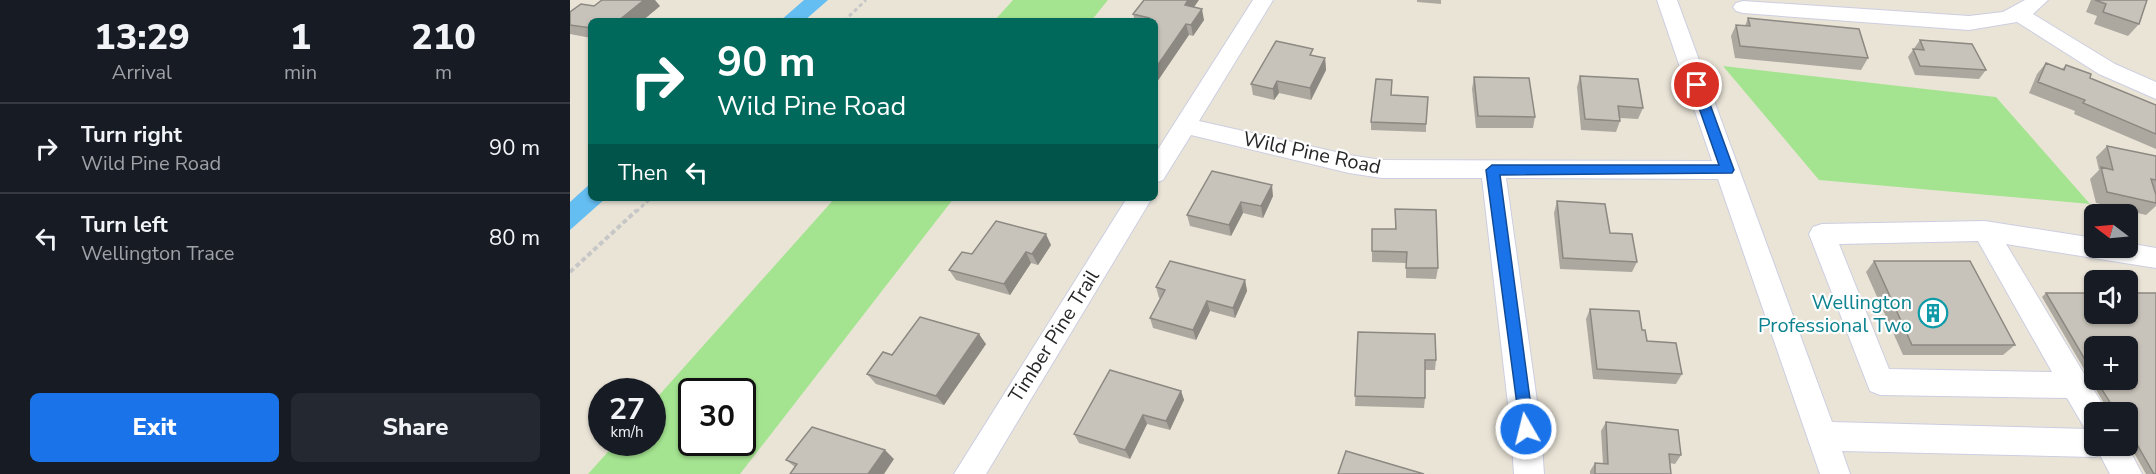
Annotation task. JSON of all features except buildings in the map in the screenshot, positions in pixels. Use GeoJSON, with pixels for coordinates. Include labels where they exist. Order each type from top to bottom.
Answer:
{"type":"FeatureCollection","features":[{"type":"Feature","properties":{"kind":"street"},"geometry":{"type":"LineString","coordinates":[[1158,169],[1263,0]]}},
{"type":"Feature","properties":{"kind":"street"},"geometry":{"type":"LineString","coordinates":[[1667,0],[1835,474]]}},
{"type":"Feature","properties":{"kind":"street"},"geometry":{"type":"LineString","coordinates":[[1743,7],[1869,8],[1969,23],[1995,21],[2019,14],[2038,0]]}},
{"type":"Feature","properties":{"kind":"street"},"geometry":{"type":"LineString","coordinates":[[2019,14],[2107,69],[2156,91]]}},
{"type":"Feature","properties":{"kind":"street","name":"Wild Pine Road"},"geometry":{"type":"LineString","coordinates":[[1185,126],[1348,164],[1382,169],[1727,170]]}},
{"type":"Feature","properties":{"kind":"street"},"geometry":{"type":"LineString","coordinates":[[1492,170],[1526,429],[1529,474]]}},
{"type":"Feature","properties":{"kind":"street","name":"Timber Pine Trail"},"geometry":{"type":"LineString","coordinates":[[969,474],[1138,201]]}},
{"type":"Feature","properties":{"kind":"street"},"geometry":{"type":"LineString","coordinates":[[2075,385],[1880,382],[1822,234],[1985,231],[2156,258]]}},
{"type":"Feature","properties":{"kind":"street"},"geometry":{"type":"LineString","coordinates":[[1985,231],[2085,402]]}},
{"type":"Feature","properties":{"kind":"street"},"geometry":{"type":"LineString","coordinates":[[1822,436],[2084,443]]}},
{"type":"Feature","properties":{"kind":"street"},"geometry":{"type":"LineString","coordinates":[[1822,436],[1830,474]]}},
{"type":"Feature","properties":{"kind":"street"},"geometry":{"type":"LineString","coordinates":[[2117,456],[2127,474]]}},
{"type":"Feature","properties":{"kind":"path"},"geometry":{"type":"LineString","coordinates":[[846,18],[866,0]]}},
{"type":"Feature","properties":{"kind":"path"},"geometry":{"type":"LineString","coordinates":[[570,272],[648,201]]}},
{"type":"Feature","properties":{"kind":"green space"},"geometry":{"type":"Polygon","coordinates":[[[1013,0],[1108,0],[1093,18],[997,18],[1013,0]]]}},
{"type":"Feature","properties":{"kind":"green space"},"geometry":{"type":"Polygon","coordinates":[[[1723,66],[1996,97],[2090,204],[1819,180],[1723,66]]]}},
{"type":"Feature","properties":{"kind":"green space"},"geometry":{"type":"Polygon","coordinates":[[[832,201],[952,201],[756,453],[756,378],[678,378],[678,456],[754,456],[740,474],[588,474],[604,456],[666,456],[666,387],[832,201]]]}},
{"type":"Feature","properties":{"kind":"water"},"geometry":{"type":"Polygon","coordinates":[[[804,0],[828,0],[807,18],[783,18],[804,0]]]}},
{"type":"Feature","properties":{"kind":"water"},"geometry":{"type":"Polygon","coordinates":[[[588,186],[588,201],[603,201],[570,230],[570,202],[588,186]]]}},
{"type":"Feature","properties":{"kind":"place","name":"Wellington Professional Two"},"geometry":{"type":"Point","coordinates":[1933,313]}},
{"type":"Feature","properties":{"kind":"route"},"geometry":{"type":"LineString","coordinates":[[1526,429],[1492,170],[1727,170],[1697,85]]}}]}
